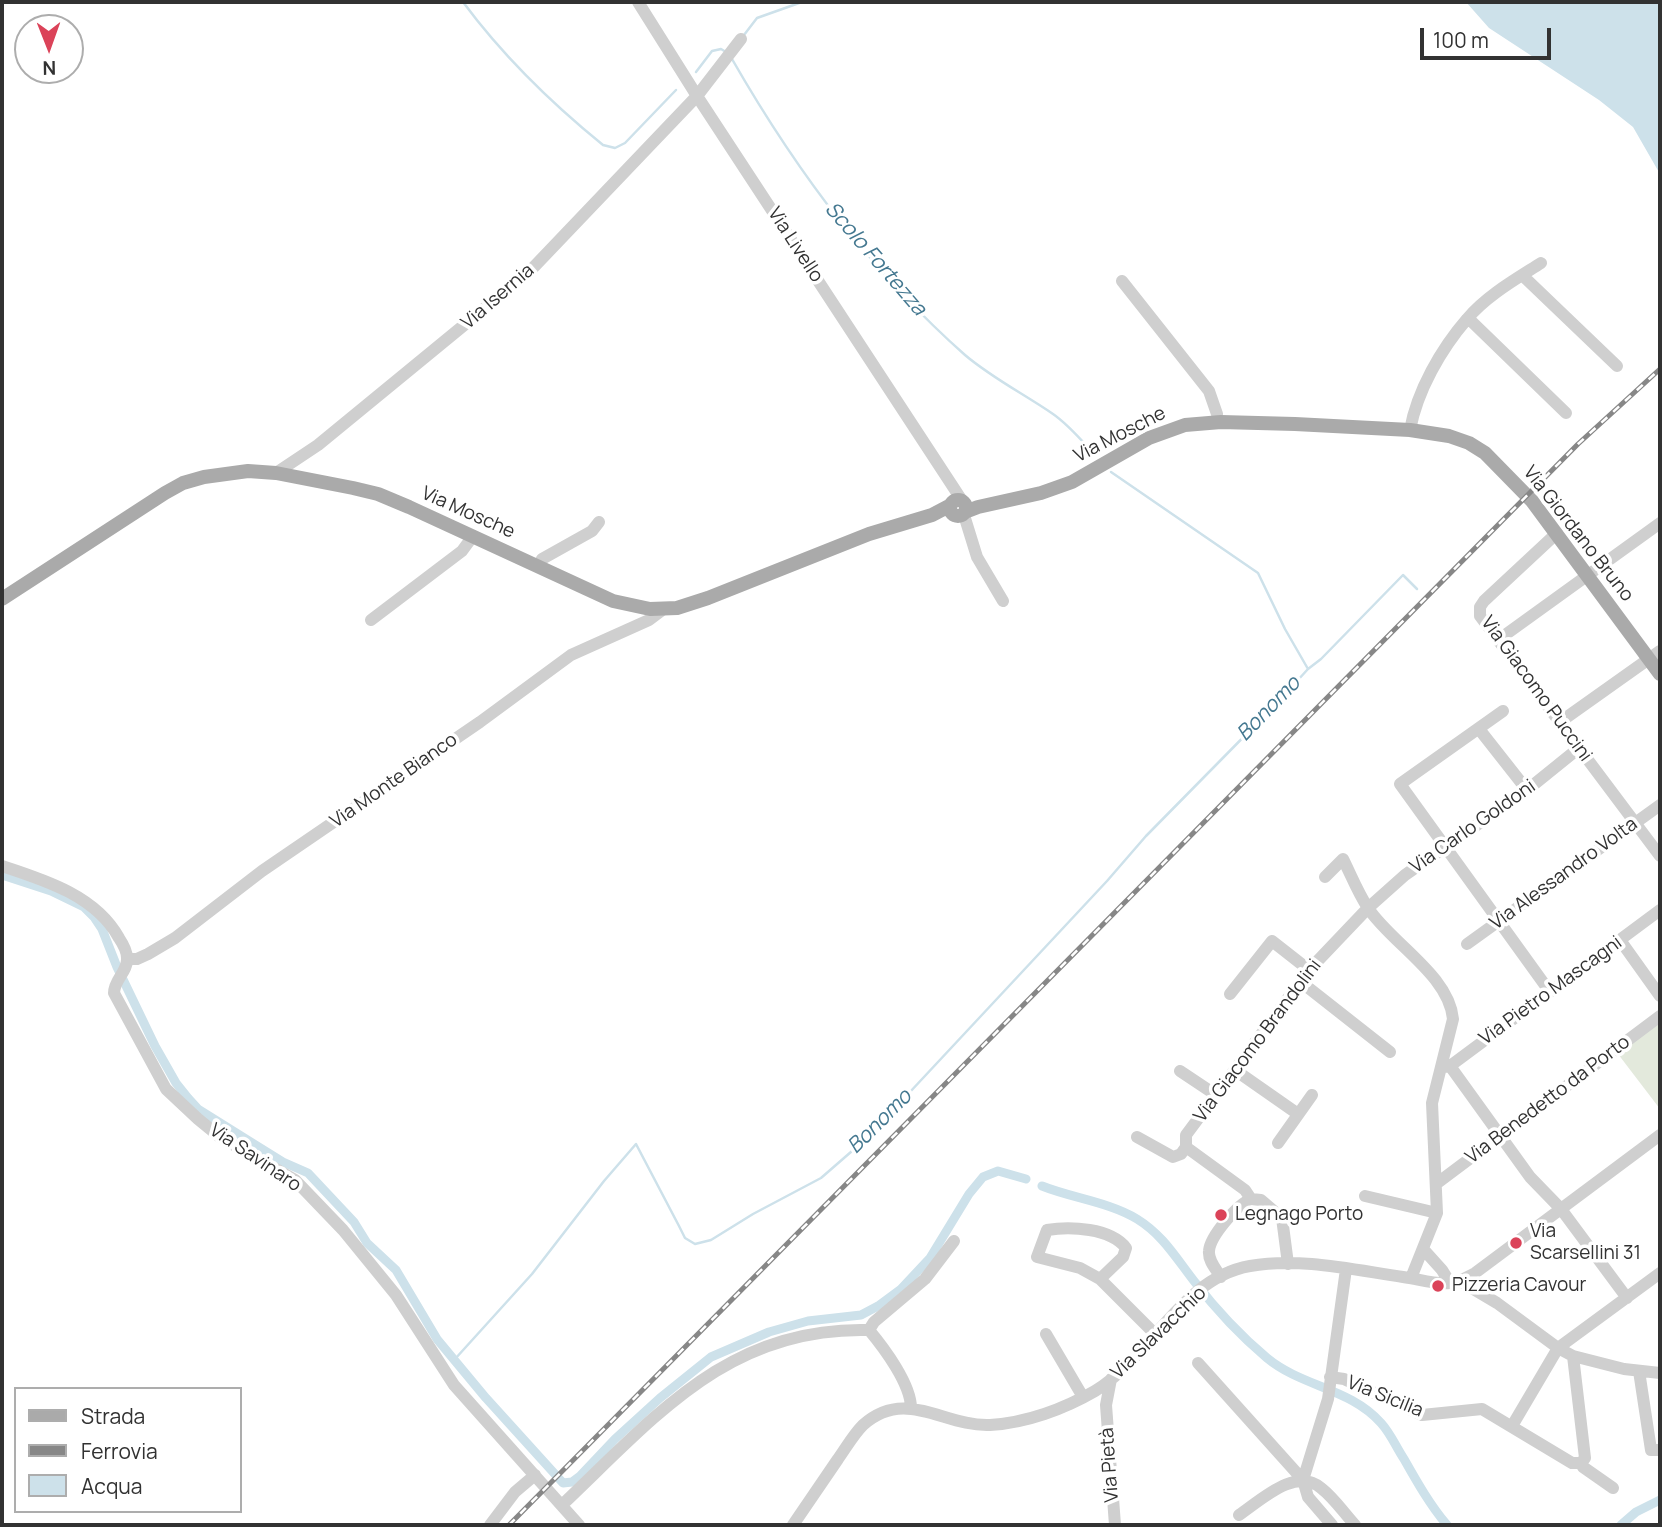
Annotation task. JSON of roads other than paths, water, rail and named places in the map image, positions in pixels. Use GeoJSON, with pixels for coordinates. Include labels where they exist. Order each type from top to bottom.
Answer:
{"type":"FeatureCollection","features":[{"type":"Feature","properties":{"kind":"main road","name":"Via Mosche"},"geometry":{"type":"LineString","coordinates":[[2,599],[164,493],[183,483],[235,472],[276,473],[378,494],[612,601],[634,607],[677,608],[869,534],[932,515],[1041,493],[1072,482],[1149,439],[1185,425],[1221,422],[1410,430]]}},
{"type":"Feature","properties":{"kind":"main road","name":"Via Giordano Bruno"},"geometry":{"type":"LineString","coordinates":[[1410,430],[1449,436],[1469,443],[1485,453],[1527,495],[1587,575],[1655,655],[1660,674]]}},
{"type":"Feature","properties":{"kind":"street","name":"Via Livello"},"geometry":{"type":"LineString","coordinates":[[638,2],[953,487],[978,557],[1003,601]]}},
{"type":"Feature","properties":{"kind":"street","name":"Via Isernia"},"geometry":{"type":"LineString","coordinates":[[276,473],[318,445],[530,271],[697,96],[741,39]]}},
{"type":"Feature","properties":{"kind":"street"},"geometry":{"type":"LineString","coordinates":[[1410,430],[1420,394],[1468,318],[1541,263]]}},
{"type":"Feature","properties":{"kind":"street"},"geometry":{"type":"LineString","coordinates":[[1522,275],[1617,366]]}},
{"type":"Feature","properties":{"kind":"street"},"geometry":{"type":"LineString","coordinates":[[1122,281],[1209,391],[1217,414]]}},
{"type":"Feature","properties":{"kind":"street"},"geometry":{"type":"LineString","coordinates":[[1468,318],[1566,413]]}},
{"type":"Feature","properties":{"kind":"street"},"geometry":{"type":"LineString","coordinates":[[538,566],[542,559],[592,531],[599,522]]}},
{"type":"Feature","properties":{"kind":"street"},"geometry":{"type":"LineString","coordinates":[[1498,640],[1660,523]]}},
{"type":"Feature","properties":{"kind":"street","name":"Via Giacomo Puccini"},"geometry":{"type":"LineString","coordinates":[[1557,533],[1481,604],[1480,617],[1660,856]]}},
{"type":"Feature","properties":{"kind":"street"},"geometry":{"type":"LineString","coordinates":[[371,620],[462,551],[473,536]]}},
{"type":"Feature","properties":{"kind":"street","name":"Via Monte Bianco"},"geometry":{"type":"LineString","coordinates":[[123,970],[175,937],[262,872],[480,722],[571,655],[649,620],[665,608]]}},
{"type":"Feature","properties":{"kind":"street"},"geometry":{"type":"LineString","coordinates":[[1560,722],[1655,655]]}},
{"type":"Feature","properties":{"kind":"street"},"geometry":{"type":"LineString","coordinates":[[1503,711],[1400,784],[1550,992]]}},
{"type":"Feature","properties":{"kind":"street"},"geometry":{"type":"LineString","coordinates":[[1479,729],[1527,790]]}},
{"type":"Feature","properties":{"kind":"street","name":"Via Carlo Goldoni"},"geometry":{"type":"LineString","coordinates":[[1368,908],[1405,875],[1527,790],[1580,748]]}},
{"type":"Feature","properties":{"kind":"street","name":"Via Alessandro Volta"},"geometry":{"type":"LineString","coordinates":[[1467,944],[1660,804]]}},
{"type":"Feature","properties":{"kind":"street"},"geometry":{"type":"LineString","coordinates":[[1325,877],[1343,859],[1368,908],[1448,998],[1453,1019],[1445,1067],[1432,1103],[1437,1213],[1412,1278]]}},
{"type":"Feature","properties":{"kind":"street","name":"Via Savinaro"},"geometry":{"type":"LineString","coordinates":[[2,866],[77,896],[92,905],[116,932],[124,947],[123,970],[114,988],[117,999],[166,1089],[220,1137],[295,1180],[343,1230],[396,1296],[454,1385],[579,1525]]}},
{"type":"Feature","properties":{"kind":"street","name":"Via Giacomo Brandolini"},"geometry":{"type":"LineString","coordinates":[[1186,1147],[1186,1135],[1310,970],[1368,908]]}},
{"type":"Feature","properties":{"kind":"street","name":"Via Pietro Mascagni"},"geometry":{"type":"LineString","coordinates":[[1445,1067],[1660,910]]}},
{"type":"Feature","properties":{"kind":"street"},"geometry":{"type":"LineString","coordinates":[[1620,940],[1660,996]]}},
{"type":"Feature","properties":{"kind":"street"},"geometry":{"type":"LineString","coordinates":[[1230,994],[1272,941],[1310,970]]}},
{"type":"Feature","properties":{"kind":"street"},"geometry":{"type":"LineString","coordinates":[[1301,982],[1390,1052]]}},
{"type":"Feature","properties":{"kind":"street","name":"Via Benedetto da Porto"},"geometry":{"type":"LineString","coordinates":[[1436,1184],[1660,1016]]}},
{"type":"Feature","properties":{"kind":"street"},"geometry":{"type":"LineString","coordinates":[[1445,1067],[1530,1177],[1561,1209],[1627,1297]]}},
{"type":"Feature","properties":{"kind":"street"},"geometry":{"type":"LineString","coordinates":[[1235,1070],[1298,1114]]}},
{"type":"Feature","properties":{"kind":"street"},"geometry":{"type":"LineString","coordinates":[[1180,1072],[1216,1095]]}},
{"type":"Feature","properties":{"kind":"street"},"geometry":{"type":"LineString","coordinates":[[1278,1143],[1312,1095]]}},
{"type":"Feature","properties":{"kind":"street"},"geometry":{"type":"LineString","coordinates":[[1455,1282],[1475,1273],[1660,1135]]}},
{"type":"Feature","properties":{"kind":"street"},"geometry":{"type":"LineString","coordinates":[[1137,1137],[1173,1157],[1181,1154],[1186,1147],[1245,1190],[1251,1199]]}},
{"type":"Feature","properties":{"kind":"street"},"geometry":{"type":"LineString","coordinates":[[1366,1196],[1437,1213]]}},
{"type":"Feature","properties":{"kind":"street"},"geometry":{"type":"LineString","coordinates":[[1215,1280],[1210,1257],[1211,1244],[1237,1208],[1251,1199],[1261,1200],[1282,1218],[1288,1264]]}},
{"type":"Feature","properties":{"kind":"street"},"geometry":{"type":"LineString","coordinates":[[1100,1279],[1123,1257],[1126,1248],[1120,1240],[1093,1232],[1047,1230],[1037,1257],[1080,1268],[1100,1279],[1156,1335]]}},
{"type":"Feature","properties":{"kind":"street"},"geometry":{"type":"LineString","coordinates":[[869,1329],[925,1279],[954,1241]]}},
{"type":"Feature","properties":{"kind":"street"},"geometry":{"type":"LineString","coordinates":[[1424,1250],[1455,1282],[1497,1303],[1573,1356],[1624,1369],[1660,1373]]}},
{"type":"Feature","properties":{"kind":"street","name":"Via Slavacchio"},"geometry":{"type":"LineString","coordinates":[[793,1525],[852,1439],[864,1424],[880,1414],[911,1408],[969,1424],[990,1425],[1068,1405],[1111,1379],[1194,1295],[1215,1280],[1252,1266],[1288,1264],[1455,1282]]}},
{"type":"Feature","properties":{"kind":"street","name":"Via Sicilia"},"geometry":{"type":"LineString","coordinates":[[1303,1480],[1328,1399],[1346,1269]]}},
{"type":"Feature","properties":{"kind":"street"},"geometry":{"type":"LineString","coordinates":[[1512,1426],[1558,1348],[1660,1273]]}},
{"type":"Feature","properties":{"kind":"street"},"geometry":{"type":"LineString","coordinates":[[562,1505],[644,1428],[704,1378],[732,1360],[793,1336],[836,1329],[869,1329]]}},
{"type":"Feature","properties":{"kind":"street"},"geometry":{"type":"LineString","coordinates":[[869,1329],[883,1346],[903,1383],[911,1400],[911,1408]]}},
{"type":"Feature","properties":{"kind":"street"},"geometry":{"type":"LineString","coordinates":[[1046,1334],[1086,1396]]}},
{"type":"Feature","properties":{"kind":"street"},"geometry":{"type":"LineString","coordinates":[[1573,1356],[1585,1458],[1581,1463]]}},
{"type":"Feature","properties":{"kind":"street"},"geometry":{"type":"LineString","coordinates":[[1198,1363],[1303,1480],[1308,1497],[1332,1525]]}},
{"type":"Feature","properties":{"kind":"street"},"geometry":{"type":"LineString","coordinates":[[1639,1371],[1651,1450],[1660,1450]]}},
{"type":"Feature","properties":{"kind":"street","name":"Via Pietà"},"geometry":{"type":"LineString","coordinates":[[1111,1379],[1106,1405],[1115,1525]]}},
{"type":"Feature","properties":{"kind":"street","name":"Via Sicilia"},"geometry":{"type":"LineString","coordinates":[[1330,1379],[1344,1379],[1417,1413],[1428,1415],[1482,1409],[1572,1463],[1581,1463],[1613,1488]]}},
{"type":"Feature","properties":{"kind":"street","name":"Via Pietà"},"geometry":{"type":"LineString","coordinates":[[1086,1396],[1106,1405]]}},
{"type":"Feature","properties":{"kind":"street"},"geometry":{"type":"LineString","coordinates":[[1524,1409],[1530,1437]]}},
{"type":"Feature","properties":{"kind":"street"},"geometry":{"type":"LineString","coordinates":[[490,1525],[515,1492],[535,1475]]}},
{"type":"Feature","properties":{"kind":"street"},"geometry":{"type":"LineString","coordinates":[[1238,1515],[1290,1481],[1303,1480],[1320,1486],[1355,1525]]}},
{"type":"Feature","properties":{"kind":"water"},"geometry":{"type":"Polygon","coordinates":[[[1466,2],[1660,2],[1660,174],[1633,127],[1599,100],[1489,28],[1466,2]]]}},
{"type":"Feature","properties":{"kind":"waterway","name":"Scolo Fortezza"},"geometry":{"type":"LineString","coordinates":[[463,2],[528,78],[603,145],[615,148],[625,143],[676,90]]}},
{"type":"Feature","properties":{"kind":"waterway"},"geometry":{"type":"LineString","coordinates":[[744,35],[757,18],[802,2]]}},
{"type":"Feature","properties":{"kind":"waterway","name":"Scolo Fortezza"},"geometry":{"type":"LineString","coordinates":[[696,72],[712,51],[721,49],[726,52]]}},
{"type":"Feature","properties":{"kind":"waterway","name":"Scolo Fortezza"},"geometry":{"type":"LineString","coordinates":[[732,59],[808,179],[836,217],[897,289],[965,355],[1059,418],[1095,455]]}},
{"type":"Feature","properties":{"kind":"waterway","name":"Scolo Fortezza"},"geometry":{"type":"LineString","coordinates":[[1111,472],[1258,573],[1308,669],[1403,575],[1417,589]]}},
{"type":"Feature","properties":{"kind":"waterway","name":"Bonomo"},"geometry":{"type":"LineString","coordinates":[[455,1359],[532,1274],[636,1144],[685,1238],[695,1244],[711,1240],[821,1178],[867,1138],[1146,836],[1308,669]]}},
{"type":"Feature","properties":{"kind":"waterway"},"geometry":{"type":"LineString","coordinates":[[2,875],[51,891],[84,907],[94,917],[102,929],[155,1046],[188,1098],[198,1109],[283,1162],[308,1173],[354,1222],[367,1243],[396,1270],[437,1339],[563,1483],[572,1482],[580,1476],[660,1398],[711,1357],[769,1332],[808,1321],[861,1315],[878,1306],[901,1289],[930,1258],[969,1194],[983,1177],[998,1171],[1026,1179]]}},
{"type":"Feature","properties":{"kind":"waterway"},"geometry":{"type":"LineString","coordinates":[[1042,1186],[1115,1208],[1146,1225],[1168,1247],[1219,1311],[1267,1358],[1281,1368],[1369,1411],[1388,1432],[1424,1493],[1447,1525]]}},
{"type":"Feature","properties":{"kind":"waterway"},"geometry":{"type":"LineString","coordinates":[[1621,1525],[1636,1512],[1660,1500]]}},
{"type":"Feature","properties":{"kind":"railway"},"geometry":{"type":"LineString","coordinates":[[509,1525],[1578,444],[1660,369]]}},
{"type":"Feature","properties":{"kind":"place","name":"Legnago Porto"},"geometry":{"type":"Point","coordinates":[1221,1215]}},
{"type":"Feature","properties":{"kind":"place","name":"Via Scarsellini 31"},"geometry":{"type":"Point","coordinates":[1516,1243]}},
{"type":"Feature","properties":{"kind":"place","name":"Pizzeria Cavour"},"geometry":{"type":"Point","coordinates":[1438,1286]}}]}
